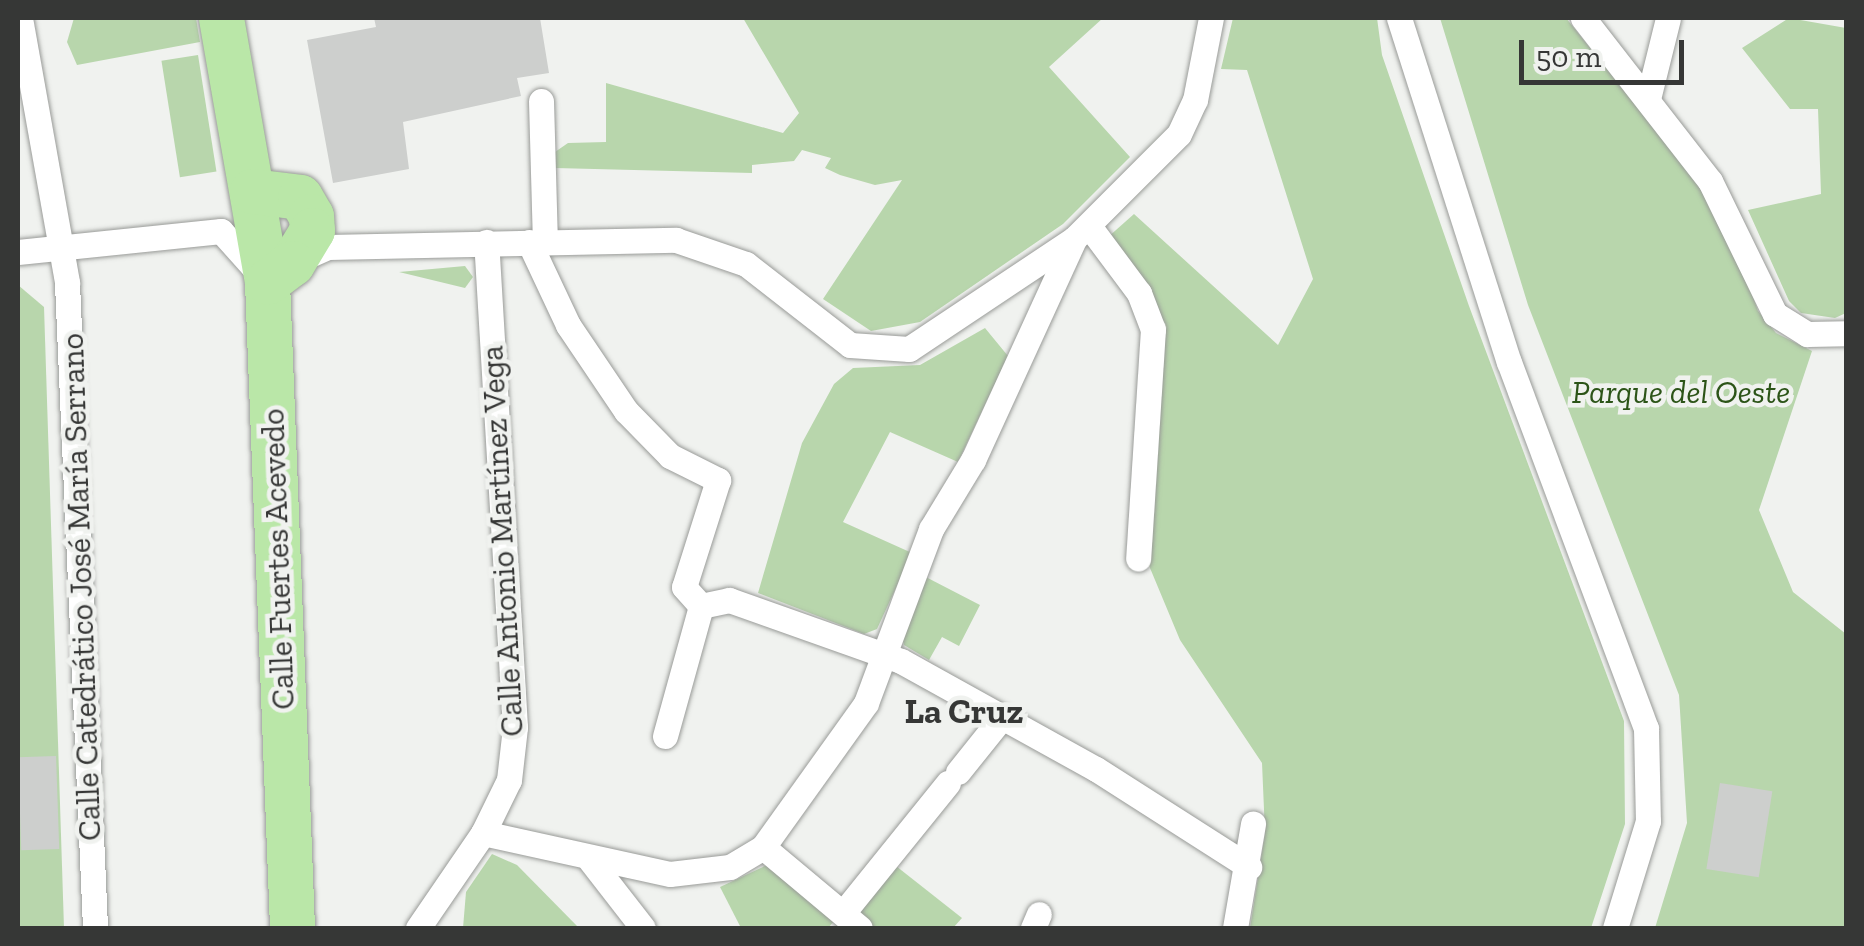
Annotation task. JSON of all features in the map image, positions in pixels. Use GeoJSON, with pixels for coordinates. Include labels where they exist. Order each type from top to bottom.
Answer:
{"type":"FeatureCollection","features":[{"type":"Feature","properties":{"kind":"highway","name":"Calle Fuertes Acevedo"},"geometry":{"type":"LineString","coordinates":[[220,18],[252,191],[300,255],[292,928]]}},
{"type":"Feature","properties":{"kind":"highway"},"geometry":{"type":"LineString","coordinates":[[252,191],[280,188],[300,197],[300,255]]}},
{"type":"Feature","properties":{"kind":"street","name":"Calle Catedrático José María Serrano"},"geometry":{"type":"LineString","coordinates":[[20,18],[61,247],[96,928]]}},
{"type":"Feature","properties":{"kind":"street"},"geometry":{"type":"LineString","coordinates":[[18,252],[220,231],[300,255],[486,242],[676,240],[746,264],[850,345],[884,352],[922,344],[1081,233],[1186,123],[1210,18]]}},
{"type":"Feature","properties":{"kind":"street"},"geometry":{"type":"LineString","coordinates":[[1582,18],[1710,181],[1775,314],[1806,334],[1846,333]]}},
{"type":"Feature","properties":{"kind":"street"},"geometry":{"type":"LineString","coordinates":[[1648,99],[1668,18]]}},
{"type":"Feature","properties":{"kind":"street"},"geometry":{"type":"LineString","coordinates":[[1402,24],[1509,362],[1646,728],[1648,821],[1616,928]]}},
{"type":"Feature","properties":{"kind":"street"},"geometry":{"type":"LineString","coordinates":[[1619,63],[1659,59]]}},
{"type":"Feature","properties":{"kind":"street"},"geometry":{"type":"LineString","coordinates":[[540,102],[537,242],[568,325],[626,412],[670,456],[718,480],[684,586],[700,606]]}},
{"type":"Feature","properties":{"kind":"street"},"geometry":{"type":"LineString","coordinates":[[220,231],[252,191]]}},
{"type":"Feature","properties":{"kind":"street"},"geometry":{"type":"LineString","coordinates":[[483,833],[651,873],[700,873],[763,847],[866,703],[878,654],[1081,233]]}},
{"type":"Feature","properties":{"kind":"street"},"geometry":{"type":"LineString","coordinates":[[1081,233],[1139,293],[1152,329],[1138,559]]}},
{"type":"Feature","properties":{"kind":"street","name":"Calle Antonio Martínez Vega"},"geometry":{"type":"LineString","coordinates":[[418,928],[483,833],[509,780],[515,727],[486,242]]}},
{"type":"Feature","properties":{"kind":"street"},"geometry":{"type":"LineString","coordinates":[[1011,283],[1032,306],[1035,324]]}},
{"type":"Feature","properties":{"kind":"street"},"geometry":{"type":"LineString","coordinates":[[700,606],[729,600],[878,654],[1002,717],[1249,867]]}},
{"type":"Feature","properties":{"kind":"street"},"geometry":{"type":"LineString","coordinates":[[665,736],[700,606]]}},
{"type":"Feature","properties":{"kind":"street"},"geometry":{"type":"LineString","coordinates":[[763,847],[852,920],[953,778],[1002,717]]}},
{"type":"Feature","properties":{"kind":"street"},"geometry":{"type":"LineString","coordinates":[[1235,928],[1249,867],[1253,824]]}},
{"type":"Feature","properties":{"kind":"street"},"geometry":{"type":"LineString","coordinates":[[590,860],[643,928]]}},
{"type":"Feature","properties":{"kind":"street"},"geometry":{"type":"LineString","coordinates":[[445,889],[445,928]]}},
{"type":"Feature","properties":{"kind":"green space"},"geometry":{"type":"Polygon","coordinates":[[[74,18],[196,18],[200,42],[77,65],[67,42],[74,18]]]}},
{"type":"Feature","properties":{"kind":"green space"},"geometry":{"type":"Polygon","coordinates":[[[743,18],[1103,18],[1049,67],[1130,157],[1063,224],[920,322],[871,331],[823,299],[902,180],[875,185],[840,175],[825,168],[831,158],[802,150],[794,161],[752,165],[752,173],[555,168],[555,152],[568,143],[606,142],[606,83],[783,133],[799,113],[743,18]]]}},
{"type":"Feature","properties":{"kind":"green space"},"geometry":{"type":"Polygon","coordinates":[[[1233,18],[1377,18],[1382,55],[1469,306],[1624,721],[1625,824],[1591,928],[1250,928],[1265,833],[1262,763],[1180,640],[1145,556],[1156,367],[1107,238],[1134,214],[1278,345],[1313,279],[1247,70],[1221,69],[1233,18]]]}},
{"type":"Feature","properties":{"kind":"green space","name":"Parque del Oeste"},"geometry":{"type":"Polygon","coordinates":[[[1440,18],[1566,18],[1704,190],[1736,247],[1758,311],[1776,333],[1812,351],[1759,510],[1793,592],[1846,634],[1846,928],[1655,928],[1687,823],[1679,695],[1528,305],[1440,18]]]}},
{"type":"Feature","properties":{"kind":"green space"},"geometry":{"type":"Polygon","coordinates":[[[1789,18],[1846,28],[1846,313],[1835,318],[1801,313],[1789,301],[1748,210],[1821,194],[1818,109],[1790,109],[1742,48],[1789,18]]]}},
{"type":"Feature","properties":{"kind":"green space"},"geometry":{"type":"Polygon","coordinates":[[[198,55],[216,172],[180,177],[161,61],[198,55]]]}},
{"type":"Feature","properties":{"kind":"green space"},"geometry":{"type":"Polygon","coordinates":[[[465,266],[473,277],[465,288],[399,272],[465,266]]]}},
{"type":"Feature","properties":{"kind":"green space"},"geometry":{"type":"Polygon","coordinates":[[[18,285],[44,307],[64,928],[18,928],[18,285]]]}},
{"type":"Feature","properties":{"kind":"green space"},"geometry":{"type":"Polygon","coordinates":[[[985,328],[1008,356],[958,462],[890,432],[843,522],[912,553],[877,629],[864,634],[758,593],[802,443],[834,384],[853,368],[920,365],[985,328]]]}},
{"type":"Feature","properties":{"kind":"green space"},"geometry":{"type":"Polygon","coordinates":[[[920,574],[980,605],[959,646],[942,637],[929,660],[904,645],[900,629],[920,574]]]}},
{"type":"Feature","properties":{"kind":"green space"},"geometry":{"type":"Polygon","coordinates":[[[492,854],[517,865],[579,928],[463,928],[466,892],[492,854]]]}},
{"type":"Feature","properties":{"kind":"green space"},"geometry":{"type":"Polygon","coordinates":[[[767,865],[836,919],[828,928],[741,928],[720,887],[767,865]]]}},
{"type":"Feature","properties":{"kind":"green space"},"geometry":{"type":"Polygon","coordinates":[[[896,866],[962,918],[953,928],[875,928],[858,913],[896,866]]]}},
{"type":"Feature","properties":{"kind":"building"},"geometry":{"type":"Polygon","coordinates":[[[374,18],[540,18],[549,73],[517,78],[521,96],[403,122],[409,169],[333,183],[307,40],[376,27],[374,18]]]}},
{"type":"Feature","properties":{"kind":"building"},"geometry":{"type":"Polygon","coordinates":[[[56,756],[59,849],[21,850],[18,757],[56,756]]]}},
{"type":"Feature","properties":{"kind":"building"},"geometry":{"type":"Polygon","coordinates":[[[1720,783],[1772,791],[1759,877],[1706,869],[1720,783]]]}},
{"type":"Feature","properties":{"kind":"district","name":"La Cruz"},"geometry":{"type":"Point","coordinates":[964,711]}}]}
